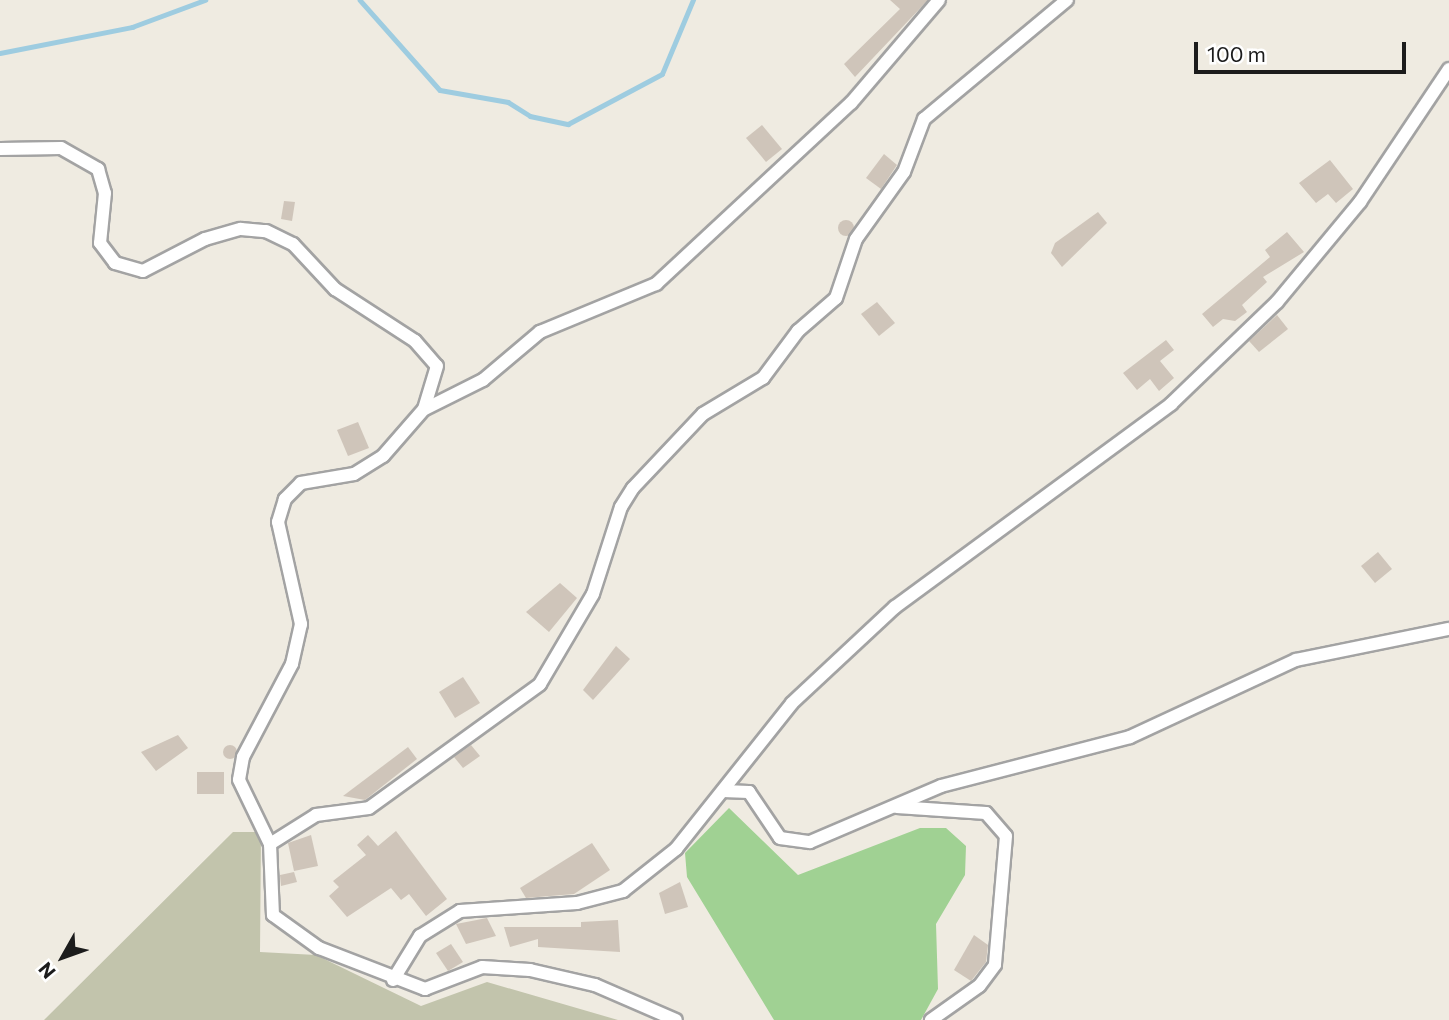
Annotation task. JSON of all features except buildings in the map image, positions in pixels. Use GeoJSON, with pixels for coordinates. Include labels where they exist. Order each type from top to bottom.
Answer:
{"type":"FeatureCollection","features":[{"type":"Feature","properties":{"kind":"street"},"geometry":{"type":"LineString","coordinates":[[424,409],[483,380],[540,332],[656,284],[851,103],[939,0]]}},
{"type":"Feature","properties":{"kind":"street"},"geometry":{"type":"LineString","coordinates":[[270,844],[316,815],[369,808],[540,684],[593,594],[621,507],[634,488],[703,414],[763,378],[798,331],[836,298],[856,239],[904,172],[924,119],[1067,0]]}},
{"type":"Feature","properties":{"kind":"street"},"geometry":{"type":"LineString","coordinates":[[393,980],[420,936],[460,911],[577,903],[623,891],[676,849],[792,703],[895,607],[1160,413],[1269,310],[1360,202],[1449,69]]}},
{"type":"Feature","properties":{"kind":"street"},"geometry":{"type":"LineString","coordinates":[[0,149],[61,148],[86,157],[105,193],[100,243],[115,263],[130,269],[156,267],[241,229],[293,244],[335,289],[427,349],[437,366],[436,386],[424,409],[383,456],[354,474],[301,483],[285,499],[278,522],[301,624],[292,664],[243,757],[239,780],[270,844],[274,915],[319,948],[393,980],[425,989],[482,967],[530,971],[595,985],[676,1020]]}},
{"type":"Feature","properties":{"kind":"street"},"geometry":{"type":"LineString","coordinates":[[723,791],[749,792],[759,799],[790,844],[810,842],[941,786],[1130,737],[1296,660],[1449,629]]}},
{"type":"Feature","properties":{"kind":"street"},"geometry":{"type":"LineString","coordinates":[[893,807],[986,813],[1006,836],[995,965],[979,986],[931,1020]]}},
{"type":"Feature","properties":{"kind":"shaded area"},"geometry":{"type":"Polygon","coordinates":[[[233,832],[261,832],[260,952],[316,955],[421,1006],[487,982],[618,1020],[44,1020],[233,832]]]}},
{"type":"Feature","properties":{"kind":"green space"},"geometry":{"type":"Polygon","coordinates":[[[729,808],[798,875],[920,828],[946,828],[966,846],[965,875],[936,924],[938,989],[921,1020],[774,1020],[687,877],[685,853],[729,808]]]}},
{"type":"Feature","properties":{"kind":"waterway"},"geometry":{"type":"LineString","coordinates":[[0,53],[132,27],[205,0]]}},
{"type":"Feature","properties":{"kind":"waterway"},"geometry":{"type":"LineString","coordinates":[[360,0],[440,90],[508,102],[530,116],[568,124],[662,74],[693,0]]}}]}
